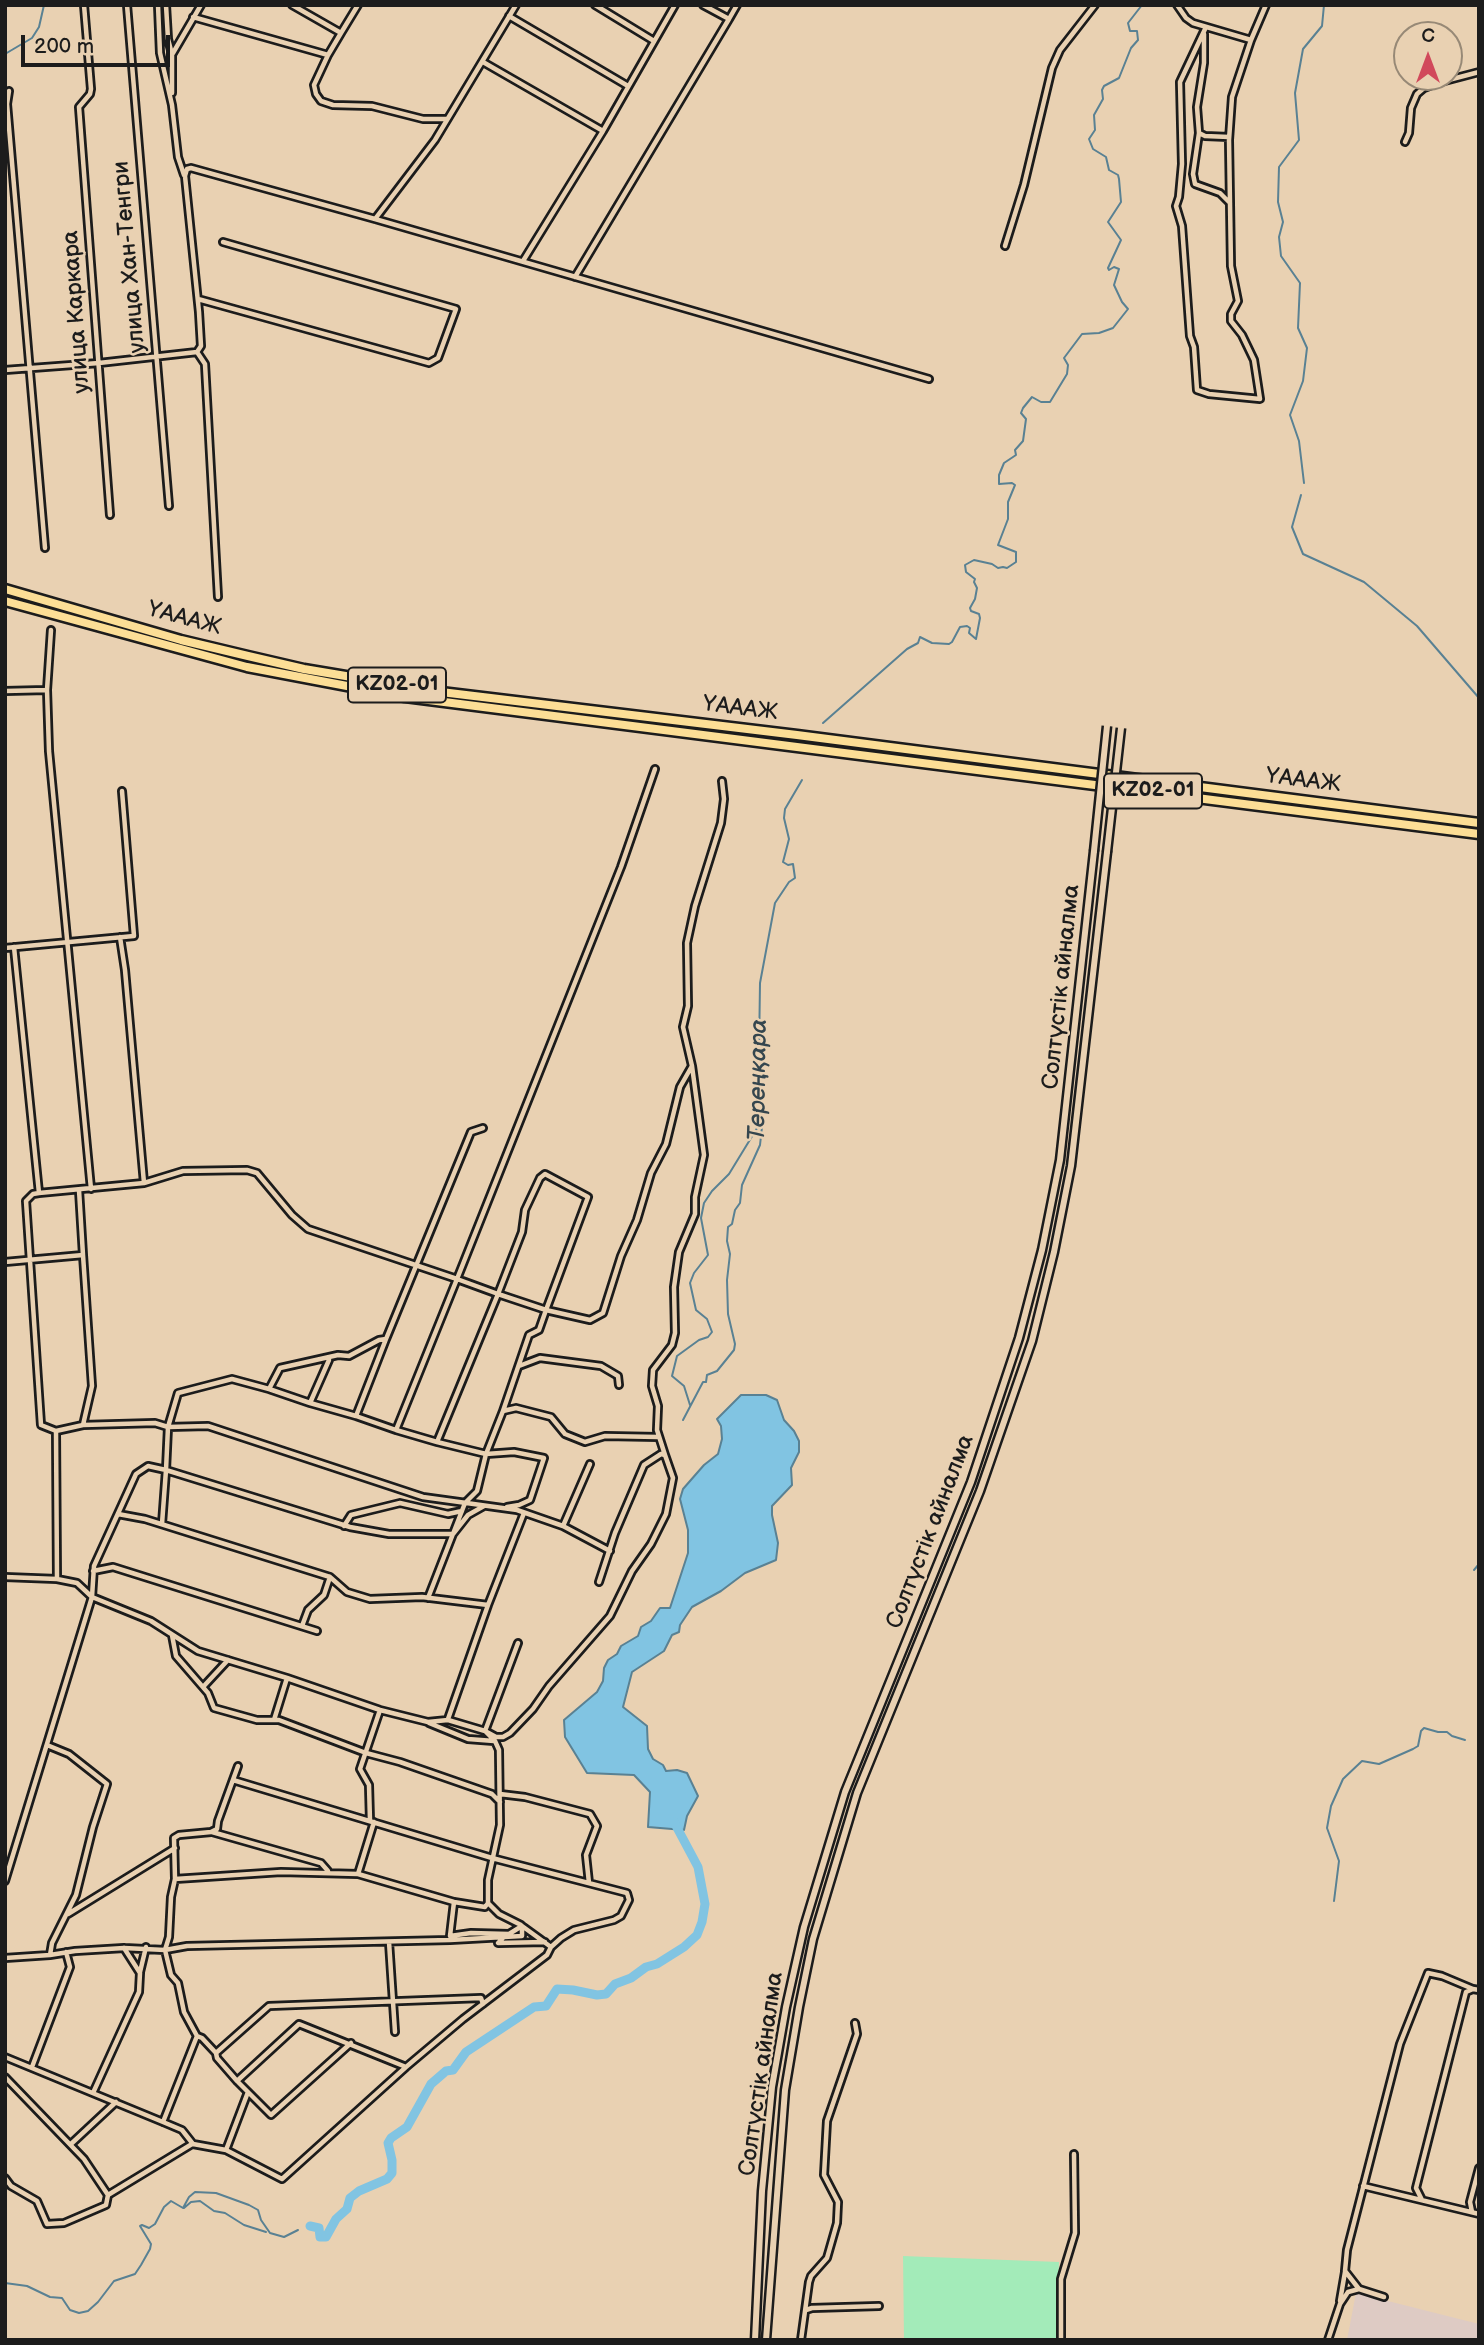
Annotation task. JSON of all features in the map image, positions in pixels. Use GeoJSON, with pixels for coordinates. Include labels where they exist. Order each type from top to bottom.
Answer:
{"type":"FeatureCollection","features":[{"type":"Feature","properties":{"kind":"highway","name":"ҮАААЖ"},"geometry":{"type":"LineString","coordinates":[[5,589],[181,640],[304,669],[441,692],[1479,823]]}},
{"type":"Feature","properties":{"kind":"highway","name":"ҮАААЖ"},"geometry":{"type":"LineString","coordinates":[[5,601],[247,667],[312,681],[488,709],[1479,834]]}},
{"type":"Feature","properties":{"kind":"street","name":"улица Каркара"},"geometry":{"type":"LineString","coordinates":[[84,5],[91,89],[79,107],[110,515]]}},
{"type":"Feature","properties":{"kind":"street","name":"улица Хан-Тенгри"},"geometry":{"type":"LineString","coordinates":[[127,5],[169,506]]}},
{"type":"Feature","properties":{"kind":"street"},"geometry":{"type":"LineString","coordinates":[[158,5],[160,53],[172,104]]}},
{"type":"Feature","properties":{"kind":"street"},"geometry":{"type":"LineString","coordinates":[[5,370],[156,358],[197,352],[201,346],[185,176],[178,157],[172,104],[172,54],[168,39],[166,5]]}},
{"type":"Feature","properties":{"kind":"street"},"geometry":{"type":"LineString","coordinates":[[172,54],[201,5]]}},
{"type":"Feature","properties":{"kind":"street"},"geometry":{"type":"LineString","coordinates":[[292,5],[341,33]]}},
{"type":"Feature","properties":{"kind":"street"},"geometry":{"type":"LineString","coordinates":[[358,5],[328,55],[314,85],[321,101],[333,105],[372,106],[423,119],[447,119]]}},
{"type":"Feature","properties":{"kind":"street"},"geometry":{"type":"LineString","coordinates":[[375,219],[447,119],[516,5]]}},
{"type":"Feature","properties":{"kind":"street"},"geometry":{"type":"LineString","coordinates":[[595,5],[654,41]]}},
{"type":"Feature","properties":{"kind":"street"},"geometry":{"type":"LineString","coordinates":[[523,261],[603,131],[674,5]]}},
{"type":"Feature","properties":{"kind":"street"},"geometry":{"type":"LineString","coordinates":[[703,5],[729,19]]}},
{"type":"Feature","properties":{"kind":"street"},"geometry":{"type":"LineString","coordinates":[[575,276],[737,5]]}},
{"type":"Feature","properties":{"kind":"street"},"geometry":{"type":"LineString","coordinates":[[1006,246],[1024,185],[1052,68],[1060,50],[1095,5]]}},
{"type":"Feature","properties":{"kind":"street"},"geometry":{"type":"LineString","coordinates":[[1177,5],[1186,18],[1205,30],[1251,40]]}},
{"type":"Feature","properties":{"kind":"street"},"geometry":{"type":"LineString","coordinates":[[1205,30],[1180,82],[1181,173],[1176,206],[1182,226],[1190,336],[1194,347],[1198,390],[1201,393],[1260,399],[1254,360],[1242,335],[1231,321],[1231,314],[1238,301],[1230,266],[1229,137],[1232,96],[1266,5]]}},
{"type":"Feature","properties":{"kind":"street"},"geometry":{"type":"LineString","coordinates":[[509,16],[628,86]]}},
{"type":"Feature","properties":{"kind":"street"},"geometry":{"type":"LineString","coordinates":[[193,18],[328,55]]}},
{"type":"Feature","properties":{"kind":"street"},"geometry":{"type":"LineString","coordinates":[[1205,30],[1204,63],[1197,107],[1199,133],[1193,174],[1195,184],[1220,193],[1230,203]]}},
{"type":"Feature","properties":{"kind":"street"},"geometry":{"type":"LineString","coordinates":[[483,62],[603,131]]}},
{"type":"Feature","properties":{"kind":"street"},"geometry":{"type":"LineString","coordinates":[[1405,142],[1409,133],[1411,108],[1417,94],[1437,83],[1479,72]]}},
{"type":"Feature","properties":{"kind":"street"},"geometry":{"type":"LineString","coordinates":[[9,91],[7,104],[45,548]]}},
{"type":"Feature","properties":{"kind":"street"},"geometry":{"type":"LineString","coordinates":[[1199,133],[1205,136],[1229,137]]}},
{"type":"Feature","properties":{"kind":"street"},"geometry":{"type":"LineString","coordinates":[[185,176],[187,169],[196,169],[929,379]]}},
{"type":"Feature","properties":{"kind":"street"},"geometry":{"type":"LineString","coordinates":[[198,299],[429,363],[438,358],[456,309],[223,242]]}},
{"type":"Feature","properties":{"kind":"street"},"geometry":{"type":"LineString","coordinates":[[197,352],[205,364],[218,597]]}},
{"type":"Feature","properties":{"kind":"street"},"geometry":{"type":"LineString","coordinates":[[51,630],[47,690],[49,751],[90,1189]]}},
{"type":"Feature","properties":{"kind":"street"},"geometry":{"type":"LineString","coordinates":[[5,691],[47,690]]}},
{"type":"Feature","properties":{"kind":"street","name":"Солтүстік айналма"},"geometry":{"type":"LineString","coordinates":[[755,2340],[762,2191],[772,2087],[804,1927],[845,1792],[971,1482],[1019,1338],[1042,1250],[1060,1160],[1107,726]]}},
{"type":"Feature","properties":{"kind":"street","name":"Солтүстік айналма"},"geometry":{"type":"LineString","coordinates":[[766,2340],[785,2090],[813,1939],[857,1793],[980,1491],[1032,1341],[1054,1252],[1071,1166],[1121,728]]}},
{"type":"Feature","properties":{"kind":"street"},"geometry":{"type":"LineString","coordinates":[[396,1430],[621,867],[655,769]]}},
{"type":"Feature","properties":{"kind":"street"},"geometry":{"type":"LineString","coordinates":[[428,1722],[448,1720],[496,1737],[510,1733],[610,1615],[666,1514],[673,1478],[658,1437],[658,1406],[652,1386],[653,1370],[672,1345],[675,1333],[674,1287],[679,1252],[695,1214],[695,1197],[704,1155],[692,1066],[682,1027],[688,1006],[687,943],[695,906],[721,823],[724,799],[722,781]]}},
{"type":"Feature","properties":{"kind":"street"},"geometry":{"type":"LineString","coordinates":[[5,948],[134,936],[122,791]]}},
{"type":"Feature","properties":{"kind":"street"},"geometry":{"type":"LineString","coordinates":[[1093,865],[1106,866]]}},
{"type":"Feature","properties":{"kind":"street"},"geometry":{"type":"LineString","coordinates":[[120,937],[144,1182]]}},
{"type":"Feature","properties":{"kind":"street"},"geometry":{"type":"LineString","coordinates":[[14,947],[39,1194]]}},
{"type":"Feature","properties":{"kind":"street"},"geometry":{"type":"LineString","coordinates":[[610,1551],[563,1526],[524,1513],[423,1497],[208,1426],[168,1427],[155,1423],[83,1425],[56,1431],[41,1425],[26,1200],[33,1194],[144,1182],[183,1171],[247,1170],[257,1173],[292,1215],[308,1229],[546,1310],[590,1320],[603,1313],[621,1256],[637,1220],[650,1173],[666,1144],[680,1087],[692,1066]]}},
{"type":"Feature","properties":{"kind":"street"},"geometry":{"type":"LineString","coordinates":[[356,1416],[471,1132],[483,1128]]}},
{"type":"Feature","properties":{"kind":"street"},"geometry":{"type":"LineString","coordinates":[[428,1598],[465,1503],[477,1491],[486,1454],[529,1335],[539,1330],[589,1197],[545,1174],[540,1178],[525,1210],[522,1232],[438,1442]]}},
{"type":"Feature","properties":{"kind":"street"},"geometry":{"type":"LineString","coordinates":[[79,1190],[92,1385],[83,1425]]}},
{"type":"Feature","properties":{"kind":"street"},"geometry":{"type":"LineString","coordinates":[[5,1262],[83,1255]]}},
{"type":"Feature","properties":{"kind":"street"},"geometry":{"type":"LineString","coordinates":[[269,1389],[280,1368],[338,1355],[349,1356],[386,1339]]}},
{"type":"Feature","properties":{"kind":"street"},"geometry":{"type":"LineString","coordinates":[[519,1367],[540,1358],[601,1366],[618,1376],[620,1385]]}},
{"type":"Feature","properties":{"kind":"street"},"geometry":{"type":"LineString","coordinates":[[310,1403],[329,1359]]}},
{"type":"Feature","properties":{"kind":"street"},"geometry":{"type":"LineString","coordinates":[[162,1524],[168,1427],[178,1393],[232,1379],[438,1442],[486,1454],[514,1452],[544,1458],[530,1500],[502,1508]]}},
{"type":"Feature","properties":{"kind":"street"},"geometry":{"type":"LineString","coordinates":[[503,1411],[516,1408],[551,1417],[565,1434],[585,1442],[605,1436],[658,1437]]}},
{"type":"Feature","properties":{"kind":"street"},"geometry":{"type":"LineString","coordinates":[[56,1431],[57,1579]]}},
{"type":"Feature","properties":{"kind":"street"},"geometry":{"type":"LineString","coordinates":[[599,1582],[615,1533],[644,1465],[661,1454],[665,1455]]}},
{"type":"Feature","properties":{"kind":"street"},"geometry":{"type":"LineString","coordinates":[[563,1526],[590,1464]]}},
{"type":"Feature","properties":{"kind":"street"},"geometry":{"type":"LineString","coordinates":[[5,1881],[92,1597],[94,1566],[136,1474],[148,1466],[166,1470],[344,1525],[388,1534],[453,1534]]}},
{"type":"Feature","properties":{"kind":"street"},"geometry":{"type":"LineString","coordinates":[[344,1525],[351,1515],[400,1503],[448,1514],[463,1510]]}},
{"type":"Feature","properties":{"kind":"street"},"geometry":{"type":"LineString","coordinates":[[453,1534],[467,1514],[485,1506]]}},
{"type":"Feature","properties":{"kind":"street"},"geometry":{"type":"LineString","coordinates":[[448,1720],[524,1513]]}},
{"type":"Feature","properties":{"kind":"street"},"geometry":{"type":"LineString","coordinates":[[118,1514],[162,1524],[330,1577],[347,1591],[370,1599],[428,1598],[488,1605]]}},
{"type":"Feature","properties":{"kind":"street"},"geometry":{"type":"LineString","coordinates":[[93,1571],[113,1567],[317,1630]]}},
{"type":"Feature","properties":{"kind":"street"},"geometry":{"type":"LineString","coordinates":[[5,1577],[57,1579],[77,1583],[92,1597],[151,1621],[198,1651],[380,1710],[428,1722],[468,1738],[495,1741]]}},
{"type":"Feature","properties":{"kind":"street"},"geometry":{"type":"LineString","coordinates":[[302,1626],[308,1609],[324,1595],[330,1577]]}},
{"type":"Feature","properties":{"kind":"street"},"geometry":{"type":"LineString","coordinates":[[171,1634],[176,1656],[203,1687],[214,1708],[257,1720],[279,1720],[366,1753],[492,1794],[500,1803]]}},
{"type":"Feature","properties":{"kind":"street"},"geometry":{"type":"LineString","coordinates":[[485,1731],[518,1643]]}},
{"type":"Feature","properties":{"kind":"street"},"geometry":{"type":"LineString","coordinates":[[203,1687],[228,1660]]}},
{"type":"Feature","properties":{"kind":"street"},"geometry":{"type":"LineString","coordinates":[[274,1720],[287,1678]]}},
{"type":"Feature","properties":{"kind":"street"},"geometry":{"type":"LineString","coordinates":[[358,1874],[372,1822],[369,1785],[360,1769],[380,1710]]}},
{"type":"Feature","properties":{"kind":"street"},"geometry":{"type":"LineString","coordinates":[[485,1731],[495,1741],[499,1750],[500,1794],[500,1825],[488,1880],[488,1903],[499,1914],[549,1944]]}},
{"type":"Feature","properties":{"kind":"street"},"geometry":{"type":"LineString","coordinates":[[47,1745],[77,1760],[107,1784],[76,1895],[52,1943],[50,1955]]}},
{"type":"Feature","properties":{"kind":"street"},"geometry":{"type":"LineString","coordinates":[[211,1832],[217,1829],[237,1766]]}},
{"type":"Feature","properties":{"kind":"street"},"geometry":{"type":"LineString","coordinates":[[233,1780],[492,1858],[626,1893],[629,1900],[625,1909],[614,1920],[574,1930],[549,1944],[498,1944],[522,1926]]}},
{"type":"Feature","properties":{"kind":"street"},"geometry":{"type":"LineString","coordinates":[[500,1794],[525,1797],[590,1814],[597,1826],[586,1855],[589,1883]]}},
{"type":"Feature","properties":{"kind":"street"},"geometry":{"type":"LineString","coordinates":[[328,1872],[321,1863],[211,1832],[178,1835],[174,1838],[175,1879],[171,1897],[169,1937],[165,1950],[171,1975],[178,1983],[184,2012],[197,2036],[216,2053],[217,2058],[268,2113],[273,2114],[351,2043]]}},
{"type":"Feature","properties":{"kind":"street"},"geometry":{"type":"LineString","coordinates":[[67,1914],[175,1848]]}},
{"type":"Feature","properties":{"kind":"street"},"geometry":{"type":"LineString","coordinates":[[175,1879],[281,1872],[358,1874],[454,1902],[480,1907],[485,1907],[488,1903]]}},
{"type":"Feature","properties":{"kind":"street"},"geometry":{"type":"LineString","coordinates":[[450,1938],[454,1902]]}},
{"type":"Feature","properties":{"kind":"street"},"geometry":{"type":"LineString","coordinates":[[5,1958],[146,1947],[165,1950],[187,1946],[522,1936],[522,1926]]}},
{"type":"Feature","properties":{"kind":"street"},"geometry":{"type":"LineString","coordinates":[[389,1942],[395,2032]]}},
{"type":"Feature","properties":{"kind":"street"},"geometry":{"type":"LineString","coordinates":[[108,2195],[193,2144],[226,2150],[282,2179],[406,2067],[547,1955],[549,1944]]}},
{"type":"Feature","properties":{"kind":"street"},"geometry":{"type":"LineString","coordinates":[[93,2093],[139,1992],[146,1947]]}},
{"type":"Feature","properties":{"kind":"street"},"geometry":{"type":"LineString","coordinates":[[124,1948],[140,1973]]}},
{"type":"Feature","properties":{"kind":"street"},"geometry":{"type":"LineString","coordinates":[[32,2067],[69,1971],[70,1963],[66,1952]]}},
{"type":"Feature","properties":{"kind":"street"},"geometry":{"type":"LineString","coordinates":[[1328,2340],[1340,2304],[1348,2250],[1399,2044],[1428,1973],[1476,1990]]}},
{"type":"Feature","properties":{"kind":"street"},"geometry":{"type":"LineString","coordinates":[[1422,2200],[1416,2188],[1466,1992],[1476,1990]]}},
{"type":"Feature","properties":{"kind":"street"},"geometry":{"type":"LineString","coordinates":[[216,2053],[269,2006],[481,1998],[483,2004]]}},
{"type":"Feature","properties":{"kind":"street"},"geometry":{"type":"LineString","coordinates":[[801,2340],[808,2282],[827,2258],[837,2223],[838,2202],[824,2175],[827,2121],[857,2034],[855,2023]]}},
{"type":"Feature","properties":{"kind":"street"},"geometry":{"type":"LineString","coordinates":[[237,2081],[299,2024],[406,2067]]}},
{"type":"Feature","properties":{"kind":"street"},"geometry":{"type":"LineString","coordinates":[[163,2122],[197,2036]]}},
{"type":"Feature","properties":{"kind":"street"},"geometry":{"type":"LineString","coordinates":[[7,2059],[182,2130],[193,2144]]}},
{"type":"Feature","properties":{"kind":"street"},"geometry":{"type":"LineString","coordinates":[[5,2077],[84,2159],[108,2195],[106,2205],[64,2224],[47,2224],[37,2201],[11,2186],[5,2178]]}},
{"type":"Feature","properties":{"kind":"street"},"geometry":{"type":"LineString","coordinates":[[226,2150],[248,2092]]}},
{"type":"Feature","properties":{"kind":"street"},"geometry":{"type":"LineString","coordinates":[[71,2144],[116,2102]]}},
{"type":"Feature","properties":{"kind":"street"},"geometry":{"type":"LineString","coordinates":[[1061,2340],[1061,2279],[1075,2233],[1074,2154]]}},
{"type":"Feature","properties":{"kind":"street"},"geometry":{"type":"LineString","coordinates":[[1472,2212],[1470,2202],[1479,2168]]}},
{"type":"Feature","properties":{"kind":"street"},"geometry":{"type":"LineString","coordinates":[[1363,2186],[1479,2214]]}},
{"type":"Feature","properties":{"kind":"street"},"geometry":{"type":"LineString","coordinates":[[1345,2271],[1359,2289],[1384,2297]]}},
{"type":"Feature","properties":{"kind":"street"},"geometry":{"type":"LineString","coordinates":[[1340,2304],[1349,2292],[1359,2289]]}},
{"type":"Feature","properties":{"kind":"street"},"geometry":{"type":"LineString","coordinates":[[806,2310],[879,2306]]}},
{"type":"Feature","properties":{"kind":"shaded area"},"geometry":{"type":"Polygon","coordinates":[[[1356,2293],[1479,2324],[1479,2340],[1347,2340],[1356,2293]]]}},
{"type":"Feature","properties":{"kind":"green space"},"geometry":{"type":"Polygon","coordinates":[[[903,2256],[1059,2262],[1056,2340],[904,2340],[903,2256]]]}},
{"type":"Feature","properties":{"kind":"water"},"geometry":{"type":"Polygon","coordinates":[[[741,1395],[766,1395],[777,1400],[784,1420],[799,1441],[799,1452],[791,1468],[792,1485],[772,1506],[778,1543],[776,1560],[745,1573],[721,1591],[692,1607],[680,1625],[679,1632],[672,1635],[664,1651],[632,1672],[623,1707],[647,1726],[648,1749],[653,1759],[663,1765],[666,1771],[687,1773],[698,1796],[687,1816],[684,1830],[648,1827],[650,1792],[634,1775],[587,1773],[565,1737],[564,1720],[597,1692],[608,1660],[617,1654],[621,1646],[638,1636],[641,1627],[651,1621],[660,1608],[670,1608],[688,1553],[688,1530],[680,1499],[683,1489],[704,1465],[718,1454],[722,1439],[721,1426],[717,1419],[741,1395]]]}},
{"type":"Feature","properties":{"kind":"waterway"},"geometry":{"type":"LineString","coordinates":[[5,54],[32,38],[39,27],[44,5]]}},
{"type":"Feature","properties":{"kind":"waterway","name":"Тереңқара"},"geometry":{"type":"LineString","coordinates":[[823,723],[907,649],[918,643],[920,637],[932,643],[949,644],[960,627],[967,626],[970,628],[969,633],[976,639],[980,618],[979,614],[970,608],[977,588],[975,579],[966,572],[965,565],[974,560],[998,568],[1007,568],[1016,562],[1016,552],[998,545],[1008,519],[1008,502],[1015,485],[999,484],[999,475],[1004,463],[1016,455],[1015,450],[1023,441],[1026,419],[1021,413],[1023,408],[1032,397],[1041,402],[1050,402],[1067,374],[1068,365],[1064,358],[1082,334],[1099,333],[1113,328],[1128,309],[1114,285],[1119,269],[1108,268],[1121,240],[1108,222],[1121,202],[1119,179],[1118,175],[1109,170],[1106,157],[1093,149],[1089,139],[1095,130],[1094,115],[1103,99],[1102,90],[1104,86],[1119,78],[1131,48],[1138,40],[1137,31],[1130,31],[1128,23],[1142,5]]}},
{"type":"Feature","properties":{"kind":"waterway"},"geometry":{"type":"LineString","coordinates":[[1304,483],[1299,441],[1290,415],[1303,381],[1307,348],[1298,328],[1300,283],[1281,256],[1279,237],[1283,222],[1278,202],[1279,167],[1299,140],[1295,93],[1303,49],[1322,26],[1324,5]]}},
{"type":"Feature","properties":{"kind":"waterway"},"geometry":{"type":"LineString","coordinates":[[1301,495],[1292,527],[1303,554],[1364,582],[1417,626],[1479,698]]}},
{"type":"Feature","properties":{"kind":"waterway","name":"Тереңқара"},"geometry":{"type":"LineString","coordinates":[[683,1420],[703,1382],[706,1382],[707,1375],[717,1371],[734,1350],[728,1314],[728,1227],[732,1224],[735,1210],[740,1203],[742,1185],[760,1145],[763,1118],[759,1052],[760,983],[775,903],[789,882],[795,878],[793,864],[783,862],[789,839],[784,818],[785,809],[802,780]]}},
{"type":"Feature","properties":{"kind":"waterway"},"geometry":{"type":"LineString","coordinates":[[690,1405],[684,1386],[672,1376],[677,1356],[712,1332],[707,1319],[696,1310],[690,1283],[708,1255],[701,1218],[704,1203],[729,1174],[762,1120]]}},
{"type":"Feature","properties":{"kind":"waterway"},"geometry":{"type":"LineString","coordinates":[[1474,1570],[1479,1564]]}},
{"type":"Feature","properties":{"kind":"waterway"},"geometry":{"type":"LineString","coordinates":[[1334,1901],[1339,1861],[1327,1828],[1331,1806],[1343,1779],[1362,1761],[1379,1764],[1418,1746],[1424,1728],[1447,1732],[1465,1740]]}},
{"type":"Feature","properties":{"kind":"waterway","name":"Тереңқара"},"geometry":{"type":"LineString","coordinates":[[310,2226],[319,2228],[320,2237],[326,2237],[336,2219],[347,2209],[350,2198],[359,2191],[387,2179],[392,2173],[388,2143],[391,2138],[407,2127],[431,2084],[446,2071],[453,2070],[466,2052],[534,2007],[546,2006],[557,1989],[606,1994],[615,1984],[657,1964],[697,1935],[705,1904],[698,1867],[674,1822]]}},
{"type":"Feature","properties":{"kind":"waterway","name":"Тереңқара"},"geometry":{"type":"LineString","coordinates":[[5,2283],[27,2286],[50,2297],[62,2298],[70,2310],[79,2313],[88,2311],[114,2281],[135,2274],[141,2265],[151,2244],[140,2226],[149,2228],[155,2224],[164,2207],[171,2201],[183,2208],[195,2192],[216,2193],[249,2205],[258,2210],[270,2233],[284,2237],[298,2230]]}},
{"type":"Feature","properties":{"kind":"waterway"},"geometry":{"type":"LineString","coordinates":[[184,2208],[191,2202],[200,2201],[214,2211],[225,2213],[244,2225],[266,2232]]}}]}
